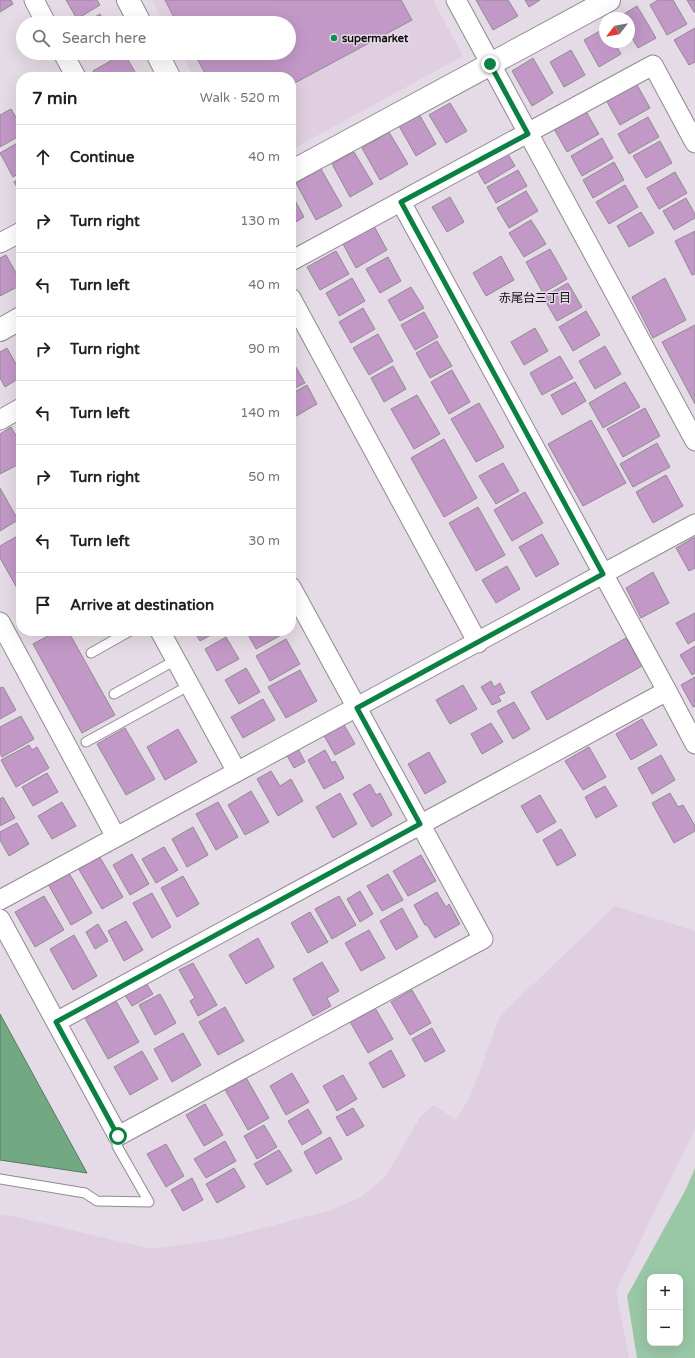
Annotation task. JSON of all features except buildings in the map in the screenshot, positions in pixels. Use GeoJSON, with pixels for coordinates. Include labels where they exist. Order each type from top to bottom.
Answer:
{"type":"FeatureCollection","features":[{"type":"Feature","properties":{"kind":"street"},"geometry":{"type":"LineString","coordinates":[[34,0],[42,16]]}},
{"type":"Feature","properties":{"kind":"street"},"geometry":{"type":"LineString","coordinates":[[128,0],[136,16]]}},
{"type":"Feature","properties":{"kind":"street"},"geometry":{"type":"LineString","coordinates":[[456,0],[695,442]]}},
{"type":"Feature","properties":{"kind":"street"},"geometry":{"type":"LineString","coordinates":[[296,169],[609,0]]}},
{"type":"Feature","properties":{"kind":"street"},"geometry":{"type":"LineString","coordinates":[[67,60],[73,72]]}},
{"type":"Feature","properties":{"kind":"street"},"geometry":{"type":"LineString","coordinates":[[160,60],[166,72]]}},
{"type":"Feature","properties":{"kind":"street"},"geometry":{"type":"LineString","coordinates":[[296,258],[653,65],[695,143]]}},
{"type":"Feature","properties":{"kind":"street"},"geometry":{"type":"LineString","coordinates":[[401,202],[695,744]]}},
{"type":"Feature","properties":{"kind":"street"},"geometry":{"type":"LineString","coordinates":[[296,307],[478,642]]}},
{"type":"Feature","properties":{"kind":"street"},"geometry":{"type":"LineString","coordinates":[[0,330],[16,321]]}},
{"type":"Feature","properties":{"kind":"street"},"geometry":{"type":"LineString","coordinates":[[0,420],[16,411]]}},
{"type":"Feature","properties":{"kind":"street"},"geometry":{"type":"LineString","coordinates":[[0,900],[695,524]]}},
{"type":"Feature","properties":{"kind":"street"},"geometry":{"type":"LineString","coordinates":[[0,919],[118,1136],[483,939],[296,596]]}},
{"type":"Feature","properties":{"kind":"street"},"geometry":{"type":"LineString","coordinates":[[0,622],[116,837]]}},
{"type":"Feature","properties":{"kind":"street"},"geometry":{"type":"LineString","coordinates":[[163,636],[237,772]]}},
{"type":"Feature","properties":{"kind":"street"},"geometry":{"type":"LineString","coordinates":[[56,1022],[667,691]]}},
{"type":"Feature","properties":{"kind":"lane"},"geometry":{"type":"LineString","coordinates":[[91,653],[121,636]]}},
{"type":"Feature","properties":{"kind":"lane"},"geometry":{"type":"LineString","coordinates":[[114,694],[176,660]]}},
{"type":"Feature","properties":{"kind":"lane"},"geometry":{"type":"LineString","coordinates":[[86,742],[190,685]]}},
{"type":"Feature","properties":{"kind":"lane"},"geometry":{"type":"LineString","coordinates":[[0,1179],[85,1193],[98,1201],[148,1202],[117,1146],[118,1136]]}},
{"type":"Feature","properties":{"kind":"shaded area"},"geometry":{"type":"Polygon","coordinates":[[[152,0],[433,0],[463,56],[296,147],[296,72],[191,72],[185,60],[296,60],[296,16],[161,16],[152,0]]]}},
{"type":"Feature","properties":{"kind":"shaded area"},"geometry":{"type":"Polygon","coordinates":[[[615,906],[695,931],[695,1129],[616,1291],[629,1358],[0,1358],[0,1215],[13,1216],[151,1249],[221,1239],[332,1210],[361,1197],[386,1176],[420,1117],[434,1105],[456,1120],[470,1097],[500,1016],[615,906]]]}},
{"type":"Feature","properties":{"kind":"shaded area"},"geometry":{"type":"Polygon","coordinates":[[[0,1014],[87,1173],[0,1160],[0,1014]]]}},
{"type":"Feature","properties":{"kind":"shaded area"},"geometry":{"type":"Polygon","coordinates":[[[695,1168],[695,1358],[637,1358],[627,1296],[686,1189],[695,1168]]]}},
{"type":"Feature","properties":{"kind":"place","name":"supermarket"},"geometry":{"type":"Point","coordinates":[334,38]}},
{"type":"Feature","properties":{"kind":"district","name":"赤尾台三丁目"},"geometry":{"type":"Point","coordinates":[535,298]}},
{"type":"Feature","properties":{"kind":"route"},"geometry":{"type":"LineString","coordinates":[[118,1136],[56,1022],[420,824],[357,708],[603,574],[401,202],[528,134],[490,64]]}}]}
